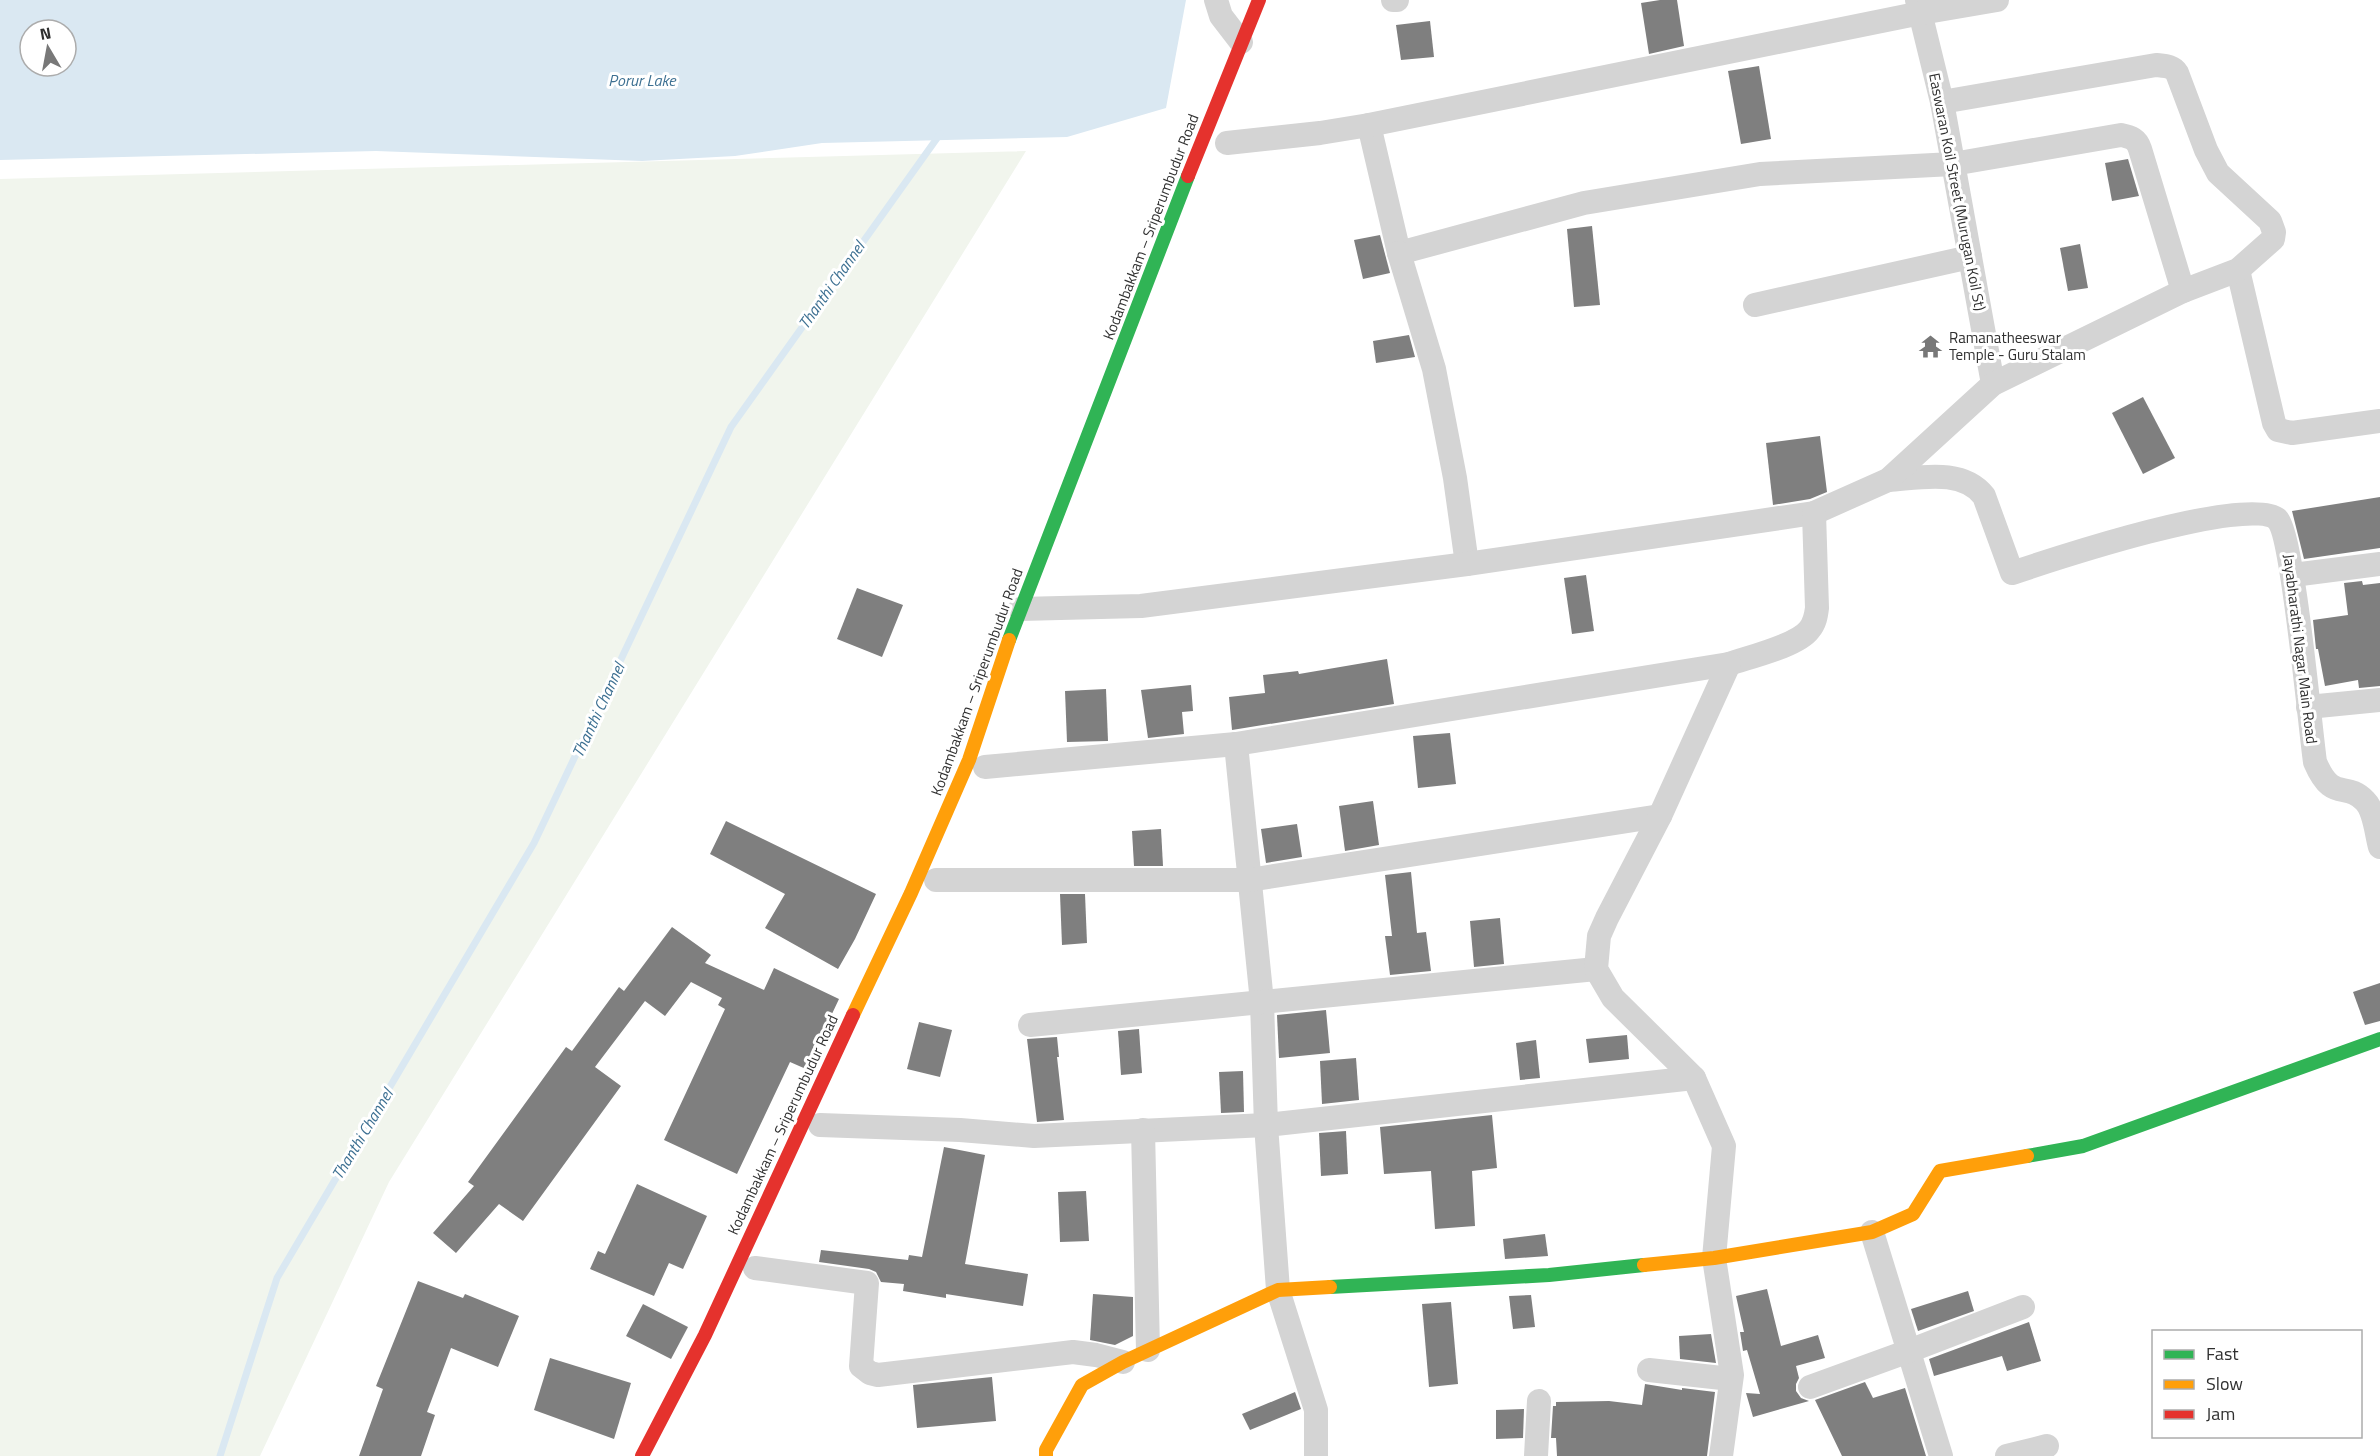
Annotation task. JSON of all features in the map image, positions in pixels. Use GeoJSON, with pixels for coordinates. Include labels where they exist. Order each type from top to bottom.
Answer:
{"type":"FeatureCollection","features":[{"type":"Feature","properties":{"kind":"main road","name":"Kodambakkam – Sriperumbudur Road"},"geometry":{"type":"LineString","coordinates":[[642,1456],[705,1335],[824,1074],[911,893],[969,760],[1033,606],[1188,193],[1241,42],[1259,0]]}},
{"type":"Feature","properties":{"kind":"main road"},"geometry":{"type":"LineString","coordinates":[[1046,1456],[1046,1450],[1082,1385],[1123,1362],[1278,1290],[1549,1275],[1714,1258],[1872,1232],[1913,1214],[1940,1171],[2083,1146],[2380,1039]]}},
{"type":"Feature","properties":{"kind":"street"},"geometry":{"type":"LineString","coordinates":[[1216,0],[1221,16],[1241,42]]}},
{"type":"Feature","properties":{"kind":"street"},"geometry":{"type":"LineString","coordinates":[[1226,143],[1320,133],[1369,125],[1919,7],[1997,0]]}},
{"type":"Feature","properties":{"kind":"street","name":"Easwaran Koil Street (Murugan Koil St)"},"geometry":{"type":"LineString","coordinates":[[1919,7],[1942,102],[1993,384]]}},
{"type":"Feature","properties":{"kind":"street"},"geometry":{"type":"LineString","coordinates":[[1033,606],[1141,606],[1467,564],[1814,513],[1888,480],[1993,384],[2183,291],[2238,270],[2273,239],[2273,227],[2270,221],[2218,173],[2206,150],[2175,69],[2156,65],[1942,102]]}},
{"type":"Feature","properties":{"kind":"street"},"geometry":{"type":"LineString","coordinates":[[1369,125],[1399,253],[1434,369],[1455,478],[1467,564]]}},
{"type":"Feature","properties":{"kind":"street"},"geometry":{"type":"LineString","coordinates":[[1399,253],[1584,203],[1760,174],[1953,164],[2121,135],[2131,137],[2138,143],[2183,291]]}},
{"type":"Feature","properties":{"kind":"street"},"geometry":{"type":"LineString","coordinates":[[1755,304],[1970,257]]}},
{"type":"Feature","properties":{"kind":"street"},"geometry":{"type":"LineString","coordinates":[[2238,270],[2274,423],[2278,430],[2292,433],[2380,421]]}},
{"type":"Feature","properties":{"kind":"street","name":"Jayabharathi Nagar Main Road"},"geometry":{"type":"LineString","coordinates":[[1888,480],[1954,477],[1976,486],[1984,496],[2012,573],[2151,530],[2263,513],[2275,518],[2281,524],[2293,575],[2315,762],[2321,777],[2331,788],[2354,794],[2367,802],[2380,847]]}},
{"type":"Feature","properties":{"kind":"street"},"geometry":{"type":"LineString","coordinates":[[985,767],[1236,744],[1730,664],[1797,641],[1808,632],[1815,621],[1817,608],[1814,513]]}},
{"type":"Feature","properties":{"kind":"street"},"geometry":{"type":"LineString","coordinates":[[2293,575],[2380,564]]}},
{"type":"Feature","properties":{"kind":"street"},"geometry":{"type":"LineString","coordinates":[[1721,1456],[1731,1379],[1714,1258],[1724,1146],[1694,1078],[1613,998],[1596,969],[1599,936],[1660,816],[1730,664]]}},
{"type":"Feature","properties":{"kind":"street"},"geometry":{"type":"LineString","coordinates":[[2308,707],[2380,700]]}},
{"type":"Feature","properties":{"kind":"street"},"geometry":{"type":"LineString","coordinates":[[1236,744],[1262,1002],[1266,1125],[1278,1290],[1316,1410],[1316,1456]]}},
{"type":"Feature","properties":{"kind":"street"},"geometry":{"type":"LineString","coordinates":[[936,881],[1249,880],[1660,816]]}},
{"type":"Feature","properties":{"kind":"street"},"geometry":{"type":"LineString","coordinates":[[1030,1025],[1596,969]]}},
{"type":"Feature","properties":{"kind":"street"},"geometry":{"type":"LineString","coordinates":[[820,1124],[960,1130],[1034,1136],[1266,1125],[1694,1078]]}},
{"type":"Feature","properties":{"kind":"street"},"geometry":{"type":"LineString","coordinates":[[1143,1130],[1148,1350]]}},
{"type":"Feature","properties":{"kind":"street"},"geometry":{"type":"LineString","coordinates":[[1872,1232],[1941,1456]]}},
{"type":"Feature","properties":{"kind":"street"},"geometry":{"type":"LineString","coordinates":[[754,1268],[867,1283],[861,1366],[870,1373],[878,1375],[1073,1352],[1123,1362]]}},
{"type":"Feature","properties":{"kind":"street"},"geometry":{"type":"LineString","coordinates":[[1810,1387],[1909,1352],[2023,1307]]}},
{"type":"Feature","properties":{"kind":"street"},"geometry":{"type":"LineString","coordinates":[[1649,1370],[1731,1379]]}},
{"type":"Feature","properties":{"kind":"street"},"geometry":{"type":"LineString","coordinates":[[1536,1456],[1539,1401]]}},
{"type":"Feature","properties":{"kind":"street"},"geometry":{"type":"LineString","coordinates":[[2007,1456],[2047,1446]]}},
{"type":"Feature","properties":{"kind":"shaded area"},"geometry":{"type":"Polygon","coordinates":[[[1026,151],[389,1182],[260,1456],[0,1456],[0,179],[1026,151]]]}},
{"type":"Feature","properties":{"kind":"water","name":"Porur Lake"},"geometry":{"type":"Polygon","coordinates":[[[0,0],[1186,0],[1166,108],[1067,137],[822,143],[735,156],[642,161],[376,151],[0,160],[0,0]]]}},
{"type":"Feature","properties":{"kind":"building"},"geometry":{"type":"Polygon","coordinates":[[[1677,0],[1684,46],[1649,54],[1641,3],[1677,0]]]}},
{"type":"Feature","properties":{"kind":"building"},"geometry":{"type":"Polygon","coordinates":[[[1430,21],[1434,57],[1401,60],[1396,25],[1430,21]]]}},
{"type":"Feature","properties":{"kind":"building"},"geometry":{"type":"Polygon","coordinates":[[[1759,66],[1771,139],[1741,144],[1728,71],[1759,66]]]}},
{"type":"Feature","properties":{"kind":"building"},"geometry":{"type":"Polygon","coordinates":[[[2128,159],[2139,196],[2112,201],[2105,163],[2128,159]]]}},
{"type":"Feature","properties":{"kind":"building"},"geometry":{"type":"Polygon","coordinates":[[[1592,226],[1600,305],[1574,307],[1567,229],[1592,226]]]}},
{"type":"Feature","properties":{"kind":"building"},"geometry":{"type":"Polygon","coordinates":[[[1380,235],[1390,273],[1363,279],[1354,240],[1380,235]]]}},
{"type":"Feature","properties":{"kind":"building"},"geometry":{"type":"Polygon","coordinates":[[[2080,244],[2088,288],[2068,291],[2060,248],[2080,244]]]}},
{"type":"Feature","properties":{"kind":"building"},"geometry":{"type":"Polygon","coordinates":[[[1409,335],[1415,357],[1376,363],[1373,341],[1409,335]]]}},
{"type":"Feature","properties":{"kind":"building"},"geometry":{"type":"Polygon","coordinates":[[[2143,397],[2175,458],[2143,474],[2112,413],[2143,397]]]}},
{"type":"Feature","properties":{"kind":"building"},"geometry":{"type":"Polygon","coordinates":[[[1820,436],[1827,492],[1810,499],[1773,505],[1766,443],[1820,436]]]}},
{"type":"Feature","properties":{"kind":"building"},"geometry":{"type":"Polygon","coordinates":[[[2380,497],[2380,548],[2304,559],[2292,511],[2380,497]]]}},
{"type":"Feature","properties":{"kind":"building"},"geometry":{"type":"Polygon","coordinates":[[[1586,575],[1594,631],[1572,634],[1564,578],[1586,575]]]}},
{"type":"Feature","properties":{"kind":"building"},"geometry":{"type":"Polygon","coordinates":[[[2362,581],[2363,585],[2380,583],[2380,686],[2359,688],[2358,680],[2325,686],[2318,649],[2316,649],[2313,620],[2348,615],[2344,583],[2362,581]]]}},
{"type":"Feature","properties":{"kind":"building"},"geometry":{"type":"Polygon","coordinates":[[[857,588],[903,605],[882,657],[837,639],[857,588]]]}},
{"type":"Feature","properties":{"kind":"building"},"geometry":{"type":"Polygon","coordinates":[[[1387,659],[1394,704],[1232,730],[1229,697],[1265,693],[1263,675],[1298,671],[1299,674],[1387,659]]]}},
{"type":"Feature","properties":{"kind":"building"},"geometry":{"type":"Polygon","coordinates":[[[1191,685],[1193,711],[1182,712],[1184,734],[1148,738],[1141,690],[1191,685]]]}},
{"type":"Feature","properties":{"kind":"building"},"geometry":{"type":"Polygon","coordinates":[[[1106,689],[1108,741],[1067,742],[1065,691],[1106,689]]]}},
{"type":"Feature","properties":{"kind":"building"},"geometry":{"type":"Polygon","coordinates":[[[1450,733],[1456,784],[1418,788],[1413,736],[1450,733]]]}},
{"type":"Feature","properties":{"kind":"building"},"geometry":{"type":"Polygon","coordinates":[[[1373,801],[1379,845],[1345,851],[1339,806],[1373,801]]]}},
{"type":"Feature","properties":{"kind":"building"},"geometry":{"type":"Polygon","coordinates":[[[726,821],[876,894],[838,969],[765,928],[785,894],[710,854],[726,821]]]}},
{"type":"Feature","properties":{"kind":"building"},"geometry":{"type":"Polygon","coordinates":[[[1297,824],[1302,857],[1266,863],[1261,829],[1297,824]]]}},
{"type":"Feature","properties":{"kind":"building"},"geometry":{"type":"Polygon","coordinates":[[[1161,829],[1163,866],[1134,866],[1132,831],[1161,829]]]}},
{"type":"Feature","properties":{"kind":"building"},"geometry":{"type":"Polygon","coordinates":[[[1411,872],[1417,933],[1426,932],[1431,971],[1390,975],[1385,936],[1392,936],[1385,875],[1411,872]]]}},
{"type":"Feature","properties":{"kind":"building"},"geometry":{"type":"Polygon","coordinates":[[[1060,894],[1085,894],[1087,943],[1062,945],[1060,894]]]}},
{"type":"Feature","properties":{"kind":"building"},"geometry":{"type":"Polygon","coordinates":[[[1500,918],[1504,964],[1474,967],[1470,921],[1500,918]]]}},
{"type":"Feature","properties":{"kind":"building"},"geometry":{"type":"Polygon","coordinates":[[[672,927],[711,955],[705,963],[764,990],[774,968],[839,999],[806,1069],[790,1062],[737,1174],[664,1140],[725,1009],[718,1005],[722,998],[691,982],[665,1016],[645,1001],[595,1067],[621,1086],[523,1221],[499,1204],[456,1253],[433,1233],[474,1186],[468,1182],[566,1047],[572,1051],[619,987],[624,991],[672,927]]]}},
{"type":"Feature","properties":{"kind":"building"},"geometry":{"type":"Polygon","coordinates":[[[2380,983],[2380,1021],[2365,1025],[2353,992],[2380,983]]]}},
{"type":"Feature","properties":{"kind":"building"},"geometry":{"type":"Polygon","coordinates":[[[1326,1010],[1330,1053],[1279,1058],[1277,1015],[1326,1010]]]}},
{"type":"Feature","properties":{"kind":"building"},"geometry":{"type":"Polygon","coordinates":[[[919,1022],[952,1030],[940,1077],[907,1069],[919,1022]]]}},
{"type":"Feature","properties":{"kind":"building"},"geometry":{"type":"Polygon","coordinates":[[[1139,1029],[1142,1073],[1121,1075],[1118,1031],[1139,1029]]]}},
{"type":"Feature","properties":{"kind":"building"},"geometry":{"type":"Polygon","coordinates":[[[1627,1035],[1629,1059],[1589,1063],[1586,1039],[1627,1035]]]}},
{"type":"Feature","properties":{"kind":"building"},"geometry":{"type":"Polygon","coordinates":[[[1057,1037],[1064,1120],[1037,1122],[1027,1039],[1057,1037]]]}},
{"type":"Feature","properties":{"kind":"building"},"geometry":{"type":"Polygon","coordinates":[[[1536,1040],[1540,1078],[1520,1080],[1516,1043],[1536,1040]]]}},
{"type":"Feature","properties":{"kind":"building"},"geometry":{"type":"Polygon","coordinates":[[[1356,1058],[1359,1100],[1322,1104],[1320,1061],[1356,1058]]]}},
{"type":"Feature","properties":{"kind":"building"},"geometry":{"type":"Polygon","coordinates":[[[1243,1071],[1244,1112],[1221,1113],[1219,1072],[1243,1071]]]}},
{"type":"Feature","properties":{"kind":"building"},"geometry":{"type":"Polygon","coordinates":[[[1492,1115],[1497,1168],[1472,1171],[1475,1226],[1435,1229],[1431,1171],[1384,1174],[1380,1127],[1492,1115]]]}},
{"type":"Feature","properties":{"kind":"building"},"geometry":{"type":"Polygon","coordinates":[[[1346,1131],[1348,1174],[1321,1176],[1319,1133],[1346,1131]]]}},
{"type":"Feature","properties":{"kind":"building"},"geometry":{"type":"Polygon","coordinates":[[[944,1147],[985,1155],[965,1264],[1028,1274],[1023,1306],[946,1294],[946,1298],[903,1291],[904,1284],[881,1282],[876,1272],[869,1269],[819,1262],[821,1250],[908,1260],[909,1255],[922,1257],[944,1147]]]}},
{"type":"Feature","properties":{"kind":"building"},"geometry":{"type":"Polygon","coordinates":[[[637,1184],[707,1216],[683,1269],[669,1263],[654,1296],[590,1269],[598,1251],[605,1254],[637,1184]]]}},
{"type":"Feature","properties":{"kind":"building"},"geometry":{"type":"Polygon","coordinates":[[[1086,1191],[1089,1241],[1060,1242],[1058,1192],[1086,1191]]]}},
{"type":"Feature","properties":{"kind":"building"},"geometry":{"type":"Polygon","coordinates":[[[1545,1234],[1548,1256],[1505,1259],[1503,1239],[1545,1234]]]}},
{"type":"Feature","properties":{"kind":"building"},"geometry":{"type":"Polygon","coordinates":[[[418,1281],[463,1298],[465,1294],[519,1316],[498,1367],[451,1348],[427,1412],[435,1415],[421,1456],[359,1456],[383,1389],[376,1386],[418,1281]]]}},
{"type":"Feature","properties":{"kind":"building"},"geometry":{"type":"Polygon","coordinates":[[[1767,1289],[1781,1346],[1818,1335],[1825,1358],[1796,1366],[1799,1378],[1796,1391],[1801,1398],[1809,1401],[1753,1417],[1746,1393],[1760,1394],[1747,1350],[1743,1351],[1740,1332],[1744,1332],[1736,1296],[1767,1289]]]}},
{"type":"Feature","properties":{"kind":"building"},"geometry":{"type":"Polygon","coordinates":[[[1968,1291],[1974,1311],[1918,1331],[1911,1309],[1968,1291]]]}},
{"type":"Feature","properties":{"kind":"building"},"geometry":{"type":"Polygon","coordinates":[[[1093,1294],[1133,1297],[1133,1336],[1115,1345],[1090,1340],[1093,1294]]]}},
{"type":"Feature","properties":{"kind":"building"},"geometry":{"type":"Polygon","coordinates":[[[1531,1295],[1535,1327],[1513,1329],[1509,1296],[1531,1295]]]}},
{"type":"Feature","properties":{"kind":"building"},"geometry":{"type":"Polygon","coordinates":[[[1451,1302],[1458,1384],[1429,1387],[1422,1304],[1451,1302]]]}},
{"type":"Feature","properties":{"kind":"building"},"geometry":{"type":"Polygon","coordinates":[[[643,1304],[688,1327],[671,1359],[626,1336],[643,1304]]]}},
{"type":"Feature","properties":{"kind":"building"},"geometry":{"type":"Polygon","coordinates":[[[2029,1322],[2041,1361],[2007,1371],[2002,1356],[1934,1376],[1929,1359],[2029,1322]]]}},
{"type":"Feature","properties":{"kind":"building"},"geometry":{"type":"Polygon","coordinates":[[[1711,1334],[1716,1363],[1680,1359],[1679,1336],[1711,1334]]]}},
{"type":"Feature","properties":{"kind":"building"},"geometry":{"type":"Polygon","coordinates":[[[550,1358],[631,1383],[614,1439],[534,1410],[550,1358]]]}},
{"type":"Feature","properties":{"kind":"building"},"geometry":{"type":"Polygon","coordinates":[[[992,1377],[996,1421],[917,1428],[913,1385],[992,1377]]]}},
{"type":"Feature","properties":{"kind":"building"},"geometry":{"type":"Polygon","coordinates":[[[1865,1382],[1873,1398],[1905,1388],[1926,1456],[1842,1456],[1815,1400],[1865,1382]]]}},
{"type":"Feature","properties":{"kind":"building"},"geometry":{"type":"Polygon","coordinates":[[[1645,1384],[1715,1392],[1707,1456],[1557,1456],[1556,1438],[1551,1438],[1553,1406],[1556,1406],[1556,1402],[1609,1401],[1642,1405],[1645,1384]]]}},
{"type":"Feature","properties":{"kind":"building"},"geometry":{"type":"Polygon","coordinates":[[[1295,1392],[1301,1409],[1250,1430],[1242,1414],[1295,1392]]]}},
{"type":"Feature","properties":{"kind":"building"},"geometry":{"type":"Polygon","coordinates":[[[1524,1409],[1523,1438],[1496,1439],[1496,1410],[1524,1409]]]}},
{"type":"Feature","properties":{"kind":"waterway","name":"Thanthi Channel"},"geometry":{"type":"LineString","coordinates":[[220,1456],[277,1278],[534,843],[731,427],[940,134]]}},
{"type":"Feature","properties":{"kind":"traffic: fast"},"geometry":{"type":"LineString","coordinates":[[1009,640],[1188,176]]}},
{"type":"Feature","properties":{"kind":"traffic: fast"},"geometry":{"type":"LineString","coordinates":[[2027,1156],[2083,1146],[2380,1039]]}},
{"type":"Feature","properties":{"kind":"traffic: fast"},"geometry":{"type":"LineString","coordinates":[[1330,1287],[1549,1275],[1644,1265]]}},
{"type":"Feature","properties":{"kind":"traffic: slow"},"geometry":{"type":"LineString","coordinates":[[853,1015],[911,893],[969,760],[1009,640]]}},
{"type":"Feature","properties":{"kind":"traffic: slow"},"geometry":{"type":"LineString","coordinates":[[1644,1265],[1714,1258],[1872,1232],[1913,1214],[1940,1171],[2027,1156]]}},
{"type":"Feature","properties":{"kind":"traffic: slow"},"geometry":{"type":"LineString","coordinates":[[1046,1456],[1046,1450],[1082,1385],[1123,1362],[1278,1290],[1330,1287]]}},
{"type":"Feature","properties":{"kind":"traffic: jam"},"geometry":{"type":"LineString","coordinates":[[1188,176],[1259,0]]}},
{"type":"Feature","properties":{"kind":"traffic: jam"},"geometry":{"type":"LineString","coordinates":[[642,1456],[705,1335],[853,1015]]}},
{"type":"Feature","properties":{"kind":"place","name":"Ramanatheeswar Temple - Guru Stalam"},"geometry":{"type":"Point","coordinates":[1931,347]}}]}
